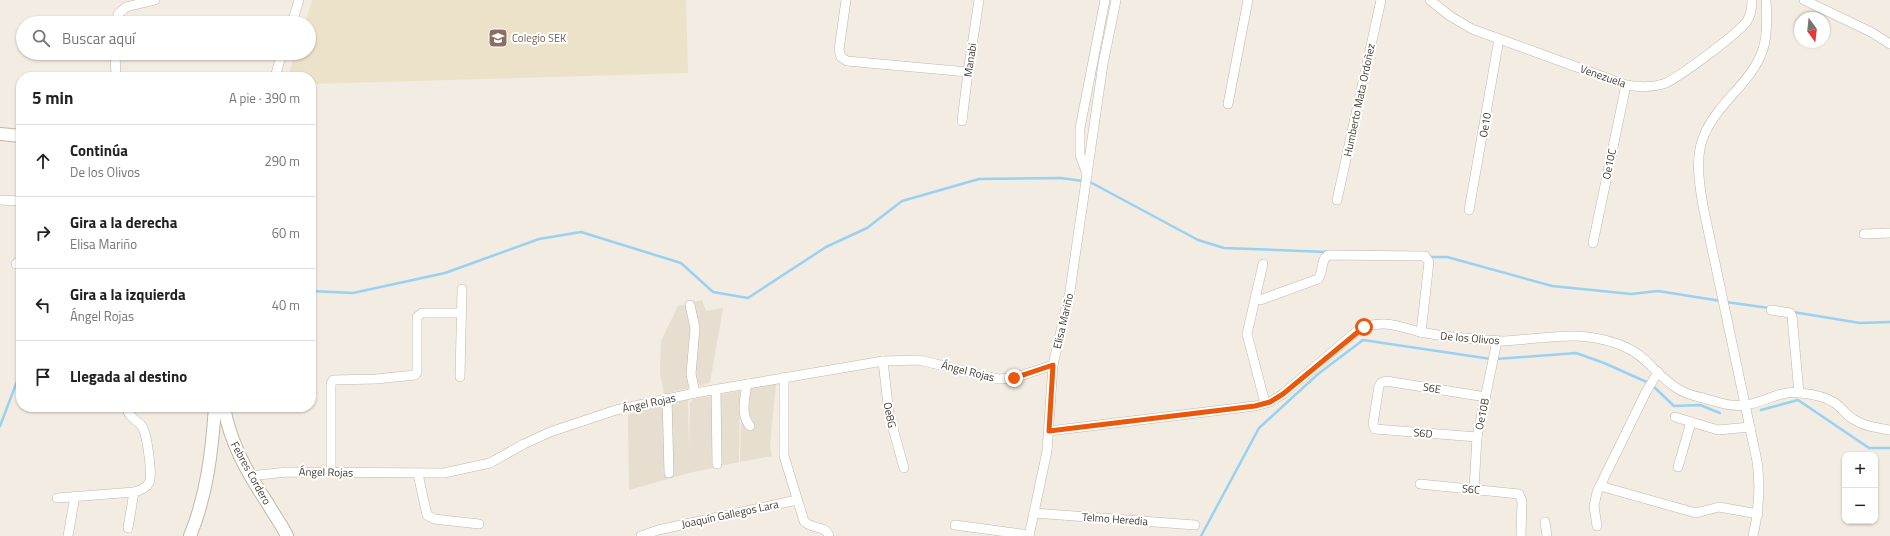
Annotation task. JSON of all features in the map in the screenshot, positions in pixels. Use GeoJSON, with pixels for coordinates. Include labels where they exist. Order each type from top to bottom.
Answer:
{"type":"FeatureCollection","features":[{"type":"Feature","properties":{"kind":"street"},"geometry":{"type":"LineString","coordinates":[[118,16],[126,7],[155,0]]}},
{"type":"Feature","properties":{"kind":"street"},"geometry":{"type":"LineString","coordinates":[[294,16],[299,0]]}},
{"type":"Feature","properties":{"kind":"street"},"geometry":{"type":"LineString","coordinates":[[846,0],[839,50],[841,57],[847,61],[968,72]]}},
{"type":"Feature","properties":{"kind":"street","name":"Manabi"},"geometry":{"type":"LineString","coordinates":[[962,121],[979,0]]}},
{"type":"Feature","properties":{"kind":"street","name":"Elisa Mariño"},"geometry":{"type":"LineString","coordinates":[[1087,176],[1080,155],[1079,144],[1087,89],[1105,0]]}},
{"type":"Feature","properties":{"kind":"street","name":"Elisa Mariño"},"geometry":{"type":"LineString","coordinates":[[1029,536],[1045,463],[1049,431],[1053,365],[1070,291],[1099,90],[1116,0]]}},
{"type":"Feature","properties":{"kind":"street"},"geometry":{"type":"LineString","coordinates":[[1228,104],[1248,0]]}},
{"type":"Feature","properties":{"kind":"street","name":"Humberto Mata Ordoñez"},"geometry":{"type":"LineString","coordinates":[[1338,200],[1381,0]]}},
{"type":"Feature","properties":{"kind":"street","name":"Venezuela"},"geometry":{"type":"LineString","coordinates":[[1430,0],[1461,24],[1626,85],[1643,88],[1664,84],[1741,28],[1747,21],[1752,9],[1752,0]]}},
{"type":"Feature","properties":{"kind":"street"},"geometry":{"type":"LineString","coordinates":[[1753,536],[1758,514],[1760,481],[1703,206],[1698,172],[1698,160],[1705,132],[1715,116],[1752,69],[1763,49],[1767,13],[1766,0]]}},
{"type":"Feature","properties":{"kind":"street"},"geometry":{"type":"LineString","coordinates":[[1804,0],[1871,32],[1890,44]]}},
{"type":"Feature","properties":{"kind":"street","name":"Oe10"},"geometry":{"type":"LineString","coordinates":[[1469,210],[1499,39]]}},
{"type":"Feature","properties":{"kind":"street"},"geometry":{"type":"LineString","coordinates":[[115,60],[116,72]]}},
{"type":"Feature","properties":{"kind":"street"},"geometry":{"type":"LineString","coordinates":[[276,72],[280,60]]}},
{"type":"Feature","properties":{"kind":"street","name":"Oe10C"},"geometry":{"type":"LineString","coordinates":[[1593,243],[1626,85]]}},
{"type":"Feature","properties":{"kind":"street"},"geometry":{"type":"LineString","coordinates":[[1087,89],[1099,90]]}},
{"type":"Feature","properties":{"kind":"street"},"geometry":{"type":"LineString","coordinates":[[0,134],[16,136]]}},
{"type":"Feature","properties":{"kind":"street"},"geometry":{"type":"LineString","coordinates":[[0,200],[16,201]]}},
{"type":"Feature","properties":{"kind":"street"},"geometry":{"type":"LineString","coordinates":[[1864,234],[1890,233]]}},
{"type":"Feature","properties":{"kind":"street"},"geometry":{"type":"LineString","coordinates":[[1260,300],[1318,279],[1322,274],[1324,259],[1328,255],[1425,256],[1429,262],[1421,332]]}},
{"type":"Feature","properties":{"kind":"street"},"geometry":{"type":"LineString","coordinates":[[1263,264],[1247,334],[1265,403]]}},
{"type":"Feature","properties":{"kind":"street"},"geometry":{"type":"LineString","coordinates":[[460,377],[462,289]]}},
{"type":"Feature","properties":{"kind":"street"},"geometry":{"type":"LineString","coordinates":[[690,305],[695,328],[690,374],[695,393]]}},
{"type":"Feature","properties":{"kind":"street"},"geometry":{"type":"LineString","coordinates":[[1771,310],[1790,313],[1792,316],[1799,393]]}},
{"type":"Feature","properties":{"kind":"street"},"geometry":{"type":"LineString","coordinates":[[331,473],[331,384],[334,380],[376,379],[414,375],[417,372],[417,317],[422,313],[461,313]]}},
{"type":"Feature","properties":{"kind":"street","name":"De los Olivos"},"geometry":{"type":"LineString","coordinates":[[1049,431],[1265,403],[1283,394],[1364,327],[1372,324],[1388,323],[1421,332],[1444,336],[1495,341],[1566,335],[1588,336],[1620,345],[1635,352],[1644,358],[1656,376],[1684,392],[1728,405],[1745,406],[1776,395],[1799,393],[1824,398],[1834,403],[1852,419],[1866,425],[1890,430]]}},
{"type":"Feature","properties":{"kind":"street","name":"Oe10B"},"geometry":{"type":"LineString","coordinates":[[1472,489],[1475,437],[1495,341]]}},
{"type":"Feature","properties":{"kind":"street","name":"Ángel Rojas"},"geometry":{"type":"LineString","coordinates":[[250,476],[287,472],[444,473],[490,463],[524,444],[582,420],[616,410],[667,398],[716,389],[883,361],[918,360],[998,379],[1014,378],[1053,365]]}},
{"type":"Feature","properties":{"kind":"street","name":"Oe8G"},"geometry":{"type":"LineString","coordinates":[[883,361],[889,414],[904,468]]}},
{"type":"Feature","properties":{"kind":"street"},"geometry":{"type":"LineString","coordinates":[[1597,526],[1594,506],[1600,486],[1648,389],[1656,376]]}},
{"type":"Feature","properties":{"kind":"street"},"geometry":{"type":"LineString","coordinates":[[784,377],[784,456],[806,524],[823,529],[829,536]]}},
{"type":"Feature","properties":{"kind":"street","name":"S6E"},"geometry":{"type":"LineString","coordinates":[[1373,424],[1379,384],[1386,381],[1484,396]]}},
{"type":"Feature","properties":{"kind":"street"},"geometry":{"type":"LineString","coordinates":[[747,384],[744,413],[750,426]]}},
{"type":"Feature","properties":{"kind":"street"},"geometry":{"type":"LineString","coordinates":[[716,389],[717,464]]}},
{"type":"Feature","properties":{"kind":"street"},"geometry":{"type":"LineString","coordinates":[[667,398],[669,473]]}},
{"type":"Feature","properties":{"kind":"street"},"geometry":{"type":"LineString","coordinates":[[57,498],[134,492],[143,490],[150,482],[151,468],[144,429],[128,412]]}},
{"type":"Feature","properties":{"kind":"street"},"geometry":{"type":"LineString","coordinates":[[190,536],[200,509],[208,472],[214,412]]}},
{"type":"Feature","properties":{"kind":"street","name":"Febres Cordero"},"geometry":{"type":"LineString","coordinates":[[225,412],[227,426],[232,440],[250,476],[287,536]]}},
{"type":"Feature","properties":{"kind":"street"},"geometry":{"type":"LineString","coordinates":[[1675,417],[1718,430],[1750,427]]}},
{"type":"Feature","properties":{"kind":"street"},"geometry":{"type":"LineString","coordinates":[[1678,468],[1691,422]]}},
{"type":"Feature","properties":{"kind":"street","name":"S6D"},"geometry":{"type":"LineString","coordinates":[[1373,424],[1374,428],[1378,430],[1475,437]]}},
{"type":"Feature","properties":{"kind":"street"},"geometry":{"type":"LineString","coordinates":[[418,474],[427,515],[434,519],[479,524]]}},
{"type":"Feature","properties":{"kind":"street","name":"S6C"},"geometry":{"type":"LineString","coordinates":[[1420,484],[1515,493],[1520,496],[1522,501],[1521,536]]}},
{"type":"Feature","properties":{"kind":"street"},"geometry":{"type":"LineString","coordinates":[[1600,486],[1696,513],[1719,507],[1758,514]]}},
{"type":"Feature","properties":{"kind":"street"},"geometry":{"type":"LineString","coordinates":[[128,528],[134,492]]}},
{"type":"Feature","properties":{"kind":"street"},"geometry":{"type":"LineString","coordinates":[[68,536],[75,496]]}},
{"type":"Feature","properties":{"kind":"street","name":"Joaquín Gallegos Lara"},"geometry":{"type":"LineString","coordinates":[[641,536],[658,530],[797,500]]}},
{"type":"Feature","properties":{"kind":"street","name":"Telmo Heredia"},"geometry":{"type":"LineString","coordinates":[[1034,513],[1195,525]]}},
{"type":"Feature","properties":{"kind":"street"},"geometry":{"type":"LineString","coordinates":[[1544,522],[1547,536]]}},
{"type":"Feature","properties":{"kind":"street"},"geometry":{"type":"LineString","coordinates":[[955,525],[1029,536]]}},
{"type":"Feature","properties":{"kind":"shaded area","name":"Colegio SEK"},"geometry":{"type":"Polygon","coordinates":[[[312,0],[686,0],[688,73],[316,84],[316,72],[289,72],[293,60],[316,60],[316,16],[307,16],[312,0]]]}},
{"type":"Feature","properties":{"kind":"shaded area"},"geometry":{"type":"Polygon","coordinates":[[[702,300],[706,311],[723,308],[710,383],[664,394],[660,373],[661,341],[678,306],[702,300]]]}},
{"type":"Feature","properties":{"kind":"shaded area"},"geometry":{"type":"Polygon","coordinates":[[[776,383],[770,445],[772,456],[740,462],[742,390],[776,383]]]}},
{"type":"Feature","properties":{"kind":"shaded area"},"geometry":{"type":"Polygon","coordinates":[[[740,391],[739,462],[689,473],[629,490],[628,416],[631,412],[688,400],[689,456],[690,403],[693,399],[740,391]]]}},
{"type":"Feature","properties":{"kind":"waterway"},"geometry":{"type":"LineString","coordinates":[[316,291],[353,293],[445,273],[539,239],[581,232],[681,263],[713,292],[748,298],[826,247],[867,228],[902,201],[979,179],[1061,178],[1090,182],[1198,240],[1224,248],[1327,252]]}},
{"type":"Feature","properties":{"kind":"waterway"},"geometry":{"type":"LineString","coordinates":[[1427,257],[1447,257],[1552,286],[1631,294],[1658,291],[1721,301]]}},
{"type":"Feature","properties":{"kind":"waterway"},"geometry":{"type":"LineString","coordinates":[[1726,302],[1769,308]]}},
{"type":"Feature","properties":{"kind":"waterway"},"geometry":{"type":"LineString","coordinates":[[1793,312],[1860,323],[1890,322]]}},
{"type":"Feature","properties":{"kind":"waterway"},"geometry":{"type":"LineString","coordinates":[[1201,536],[1259,428],[1318,374],[1363,340],[1491,359]]}},
{"type":"Feature","properties":{"kind":"waterway"},"geometry":{"type":"LineString","coordinates":[[1496,359],[1576,353],[1604,363],[1649,383]]}},
{"type":"Feature","properties":{"kind":"waterway"},"geometry":{"type":"LineString","coordinates":[[0,426],[16,384]]}},
{"type":"Feature","properties":{"kind":"waterway"},"geometry":{"type":"LineString","coordinates":[[1653,386],[1674,406],[1700,405],[1720,413]]}},
{"type":"Feature","properties":{"kind":"waterway"},"geometry":{"type":"LineString","coordinates":[[1761,410],[1798,400],[1869,448],[1890,448]]}},
{"type":"Feature","properties":{"kind":"place","name":"Colegio SEK"},"geometry":{"type":"Point","coordinates":[498,38]}},
{"type":"Feature","properties":{"kind":"route"},"geometry":{"type":"LineString","coordinates":[[1014,378],[1053,365],[1049,431],[1255,406],[1270,402],[1283,394],[1356,332],[1364,327]]}}]}
